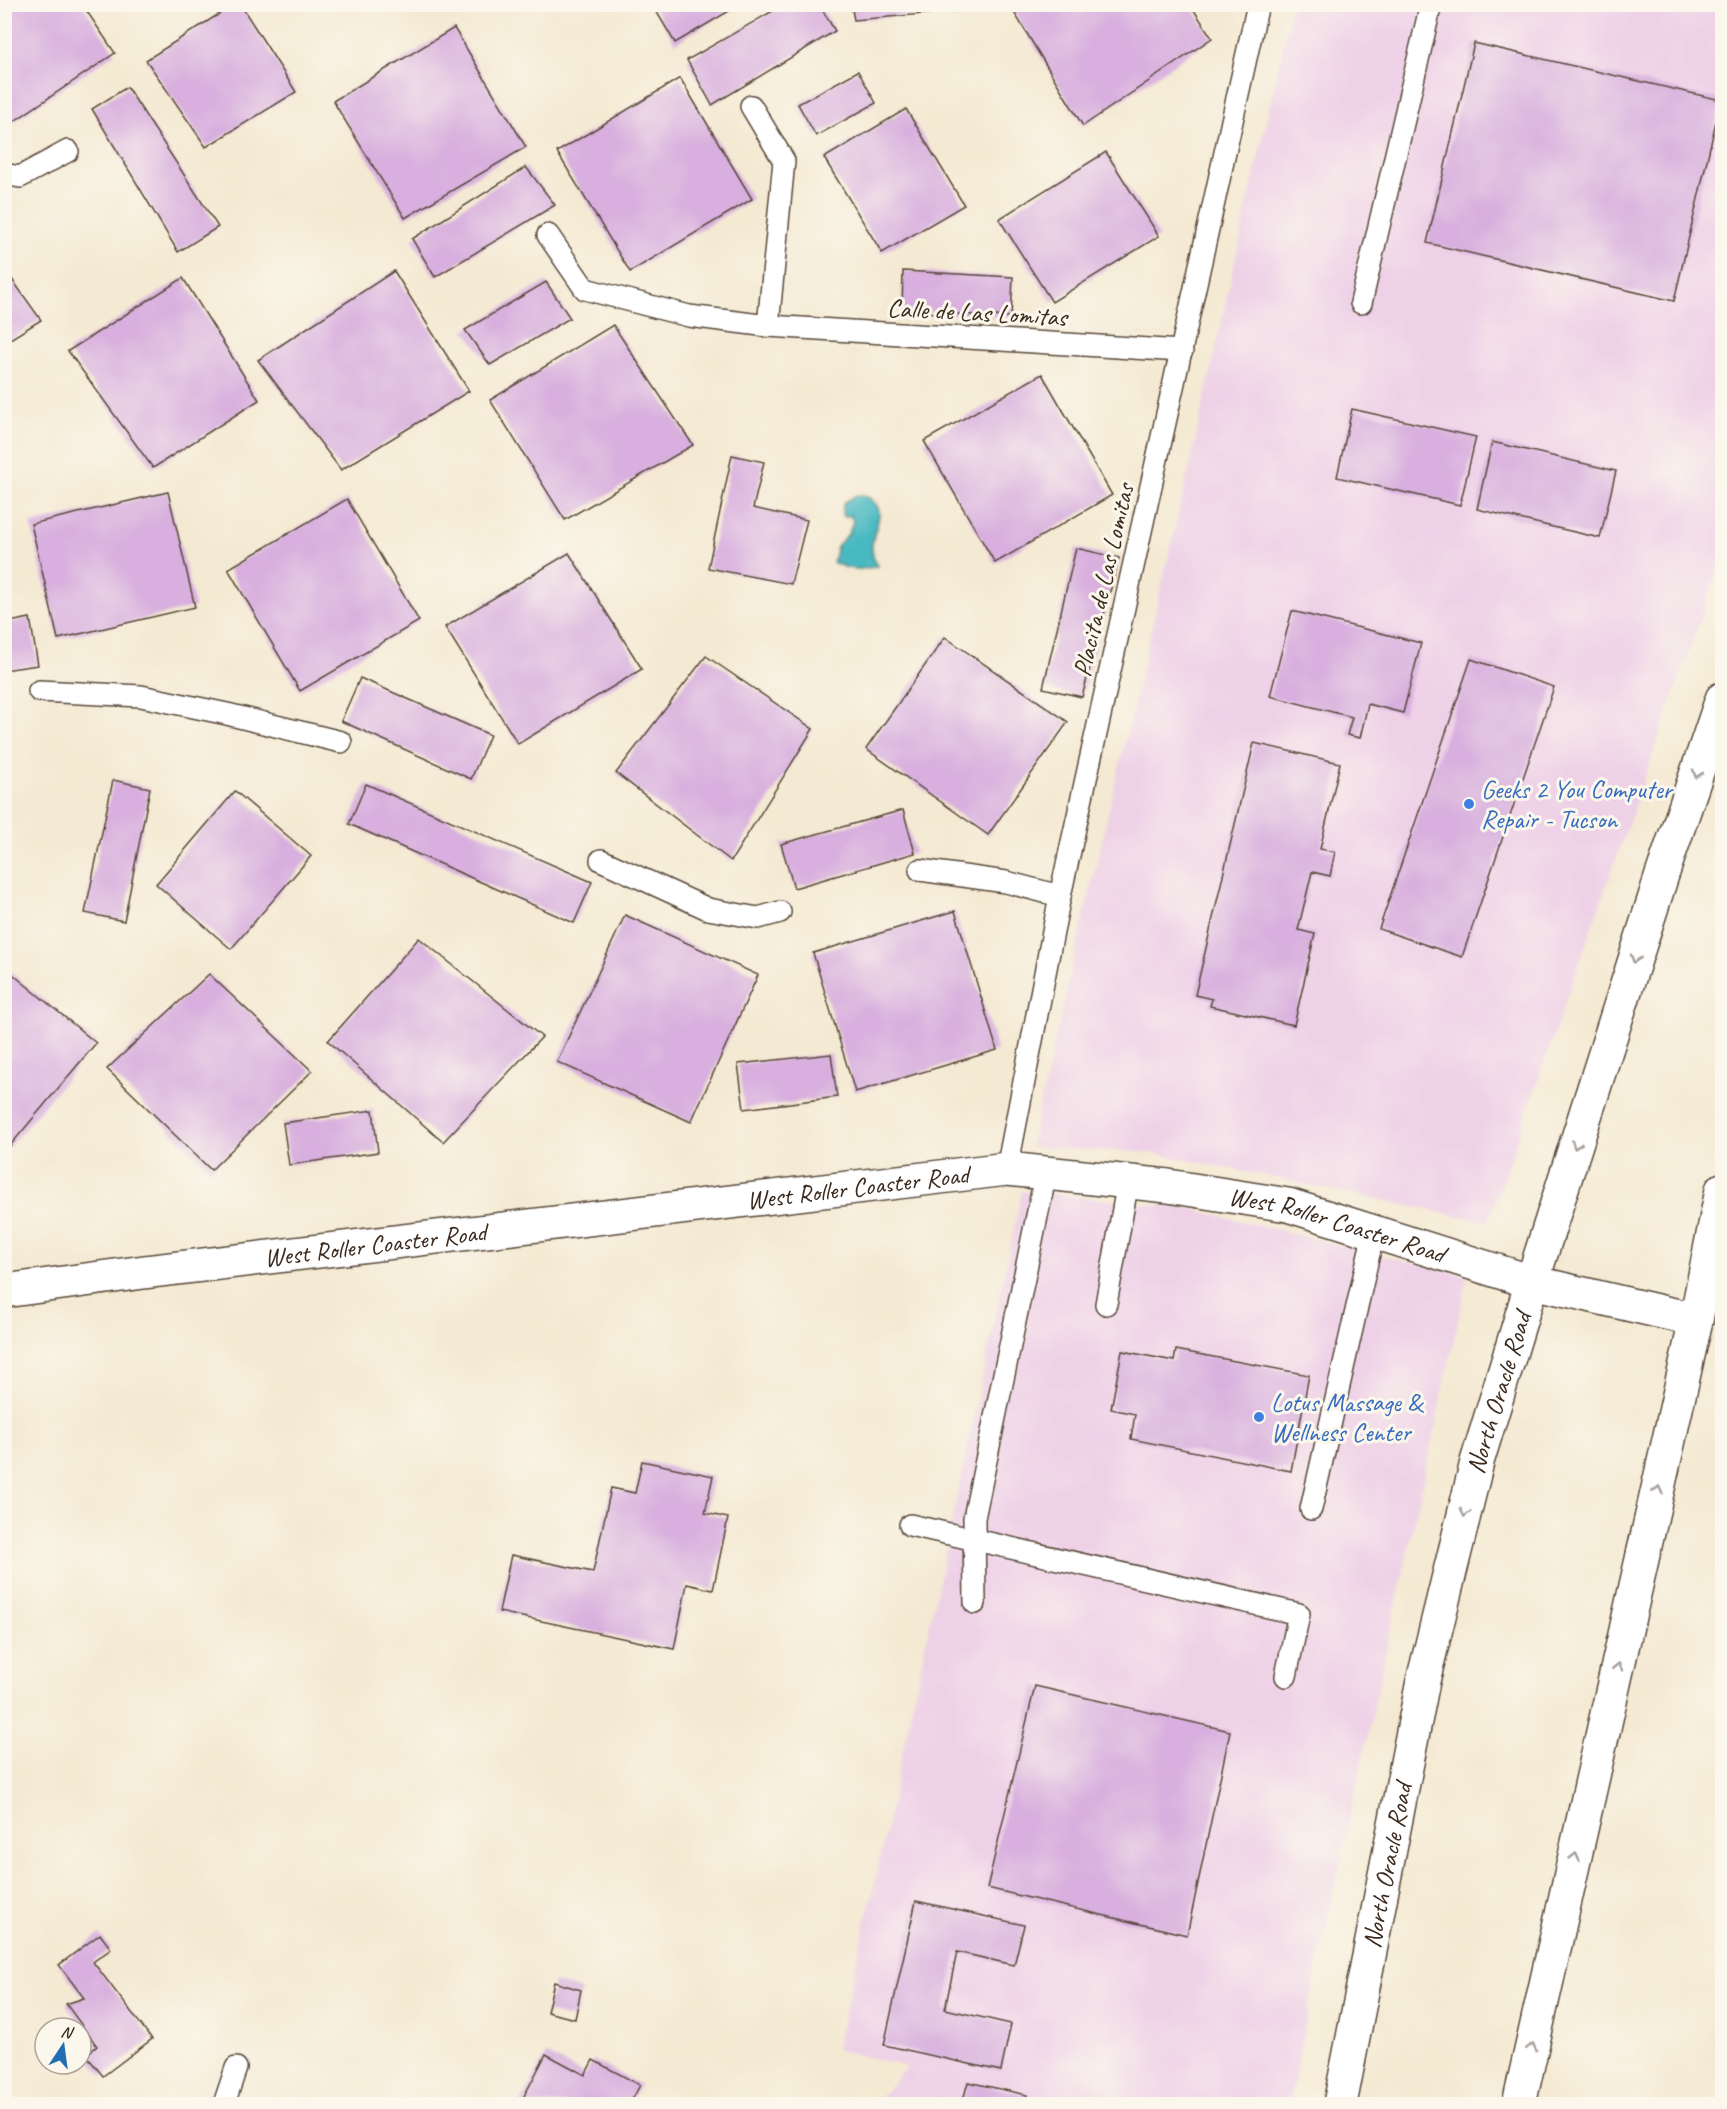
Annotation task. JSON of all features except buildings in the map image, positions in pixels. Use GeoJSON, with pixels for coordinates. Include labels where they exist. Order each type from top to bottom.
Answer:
{"type":"FeatureCollection","features":[{"type":"Feature","properties":{"kind":"main road","name":"North Oracle Road"},"geometry":{"type":"LineString","coordinates":[[1340,2104],[1423,1681],[1477,1462],[1662,875],[1722,699]]}},
{"type":"Feature","properties":{"kind":"main road","name":"West Roller Coaster Road"},"geometry":{"type":"LineString","coordinates":[[4,1291],[1007,1169],[1128,1181],[1288,1204],[1532,1282],[1696,1320]]}},
{"type":"Feature","properties":{"kind":"main road"},"geometry":{"type":"LineString","coordinates":[[1519,2104],[1696,1320],[1722,1190]]}},
{"type":"Feature","properties":{"kind":"lane","name":"Placita de Las Lomitas"},"geometry":{"type":"LineString","coordinates":[[1007,1169],[1060,896],[1258,4]]}},
{"type":"Feature","properties":{"kind":"lane"},"geometry":{"type":"LineString","coordinates":[[1361,303],[1431,4]]}},
{"type":"Feature","properties":{"kind":"lane"},"geometry":{"type":"LineString","coordinates":[[751,106],[784,161],[768,326]]}},
{"type":"Feature","properties":{"kind":"lane"},"geometry":{"type":"LineString","coordinates":[[4,174],[20,177],[68,151]]}},
{"type":"Feature","properties":{"kind":"lane","name":"Calle de Las Lomitas"},"geometry":{"type":"LineString","coordinates":[[548,235],[585,289],[689,316],[768,326],[1182,351]]}},
{"type":"Feature","properties":{"kind":"lane"},"geometry":{"type":"LineString","coordinates":[[39,691],[141,696],[341,741]]}},
{"type":"Feature","properties":{"kind":"lane"},"geometry":{"type":"LineString","coordinates":[[601,860],[708,909],[758,918],[780,912]]}},
{"type":"Feature","properties":{"kind":"lane"},"geometry":{"type":"LineString","coordinates":[[920,870],[1006,882],[1060,896]]}},
{"type":"Feature","properties":{"kind":"lane"},"geometry":{"type":"LineString","coordinates":[[975,1603],[974,1518],[1046,1173]]}},
{"type":"Feature","properties":{"kind":"lane"},"geometry":{"type":"LineString","coordinates":[[1106,1304],[1128,1181]]}},
{"type":"Feature","properties":{"kind":"lane"},"geometry":{"type":"LineString","coordinates":[[1311,1509],[1374,1232]]}},
{"type":"Feature","properties":{"kind":"lane"},"geometry":{"type":"LineString","coordinates":[[910,1525],[1299,1614],[1286,1676]]}},
{"type":"Feature","properties":{"kind":"lane"},"geometry":{"type":"LineString","coordinates":[[224,2104],[236,2068]]}},
{"type":"Feature","properties":{"kind":"shaded area"},"geometry":{"type":"Polygon","coordinates":[[[1292,5],[1722,5],[1722,558],[1488,1222],[1153,1153],[1030,1147],[1192,455],[1292,5]]]}},
{"type":"Feature","properties":{"kind":"shaded area"},"geometry":{"type":"Polygon","coordinates":[[[1022,1191],[1187,1208],[1468,1276],[1289,2104],[874,2104],[907,2067],[836,2049],[876,1876],[1022,1191]]]}},
{"type":"Feature","properties":{"kind":"water"},"geometry":{"type":"Polygon","coordinates":[[[863,495],[872,500],[879,512],[872,547],[877,566],[865,569],[844,567],[833,562],[837,546],[849,533],[853,521],[850,515],[844,517],[842,515],[843,503],[855,496],[863,495]]]}},
{"type":"Feature","properties":{"kind":"place","name":"Geeks 2 You Computer Repair - Tucson"},"geometry":{"type":"Point","coordinates":[1469,804]}},
{"type":"Feature","properties":{"kind":"place","name":"Lotus Massage & Wellness Center"},"geometry":{"type":"Point","coordinates":[1259,1417]}}]}
